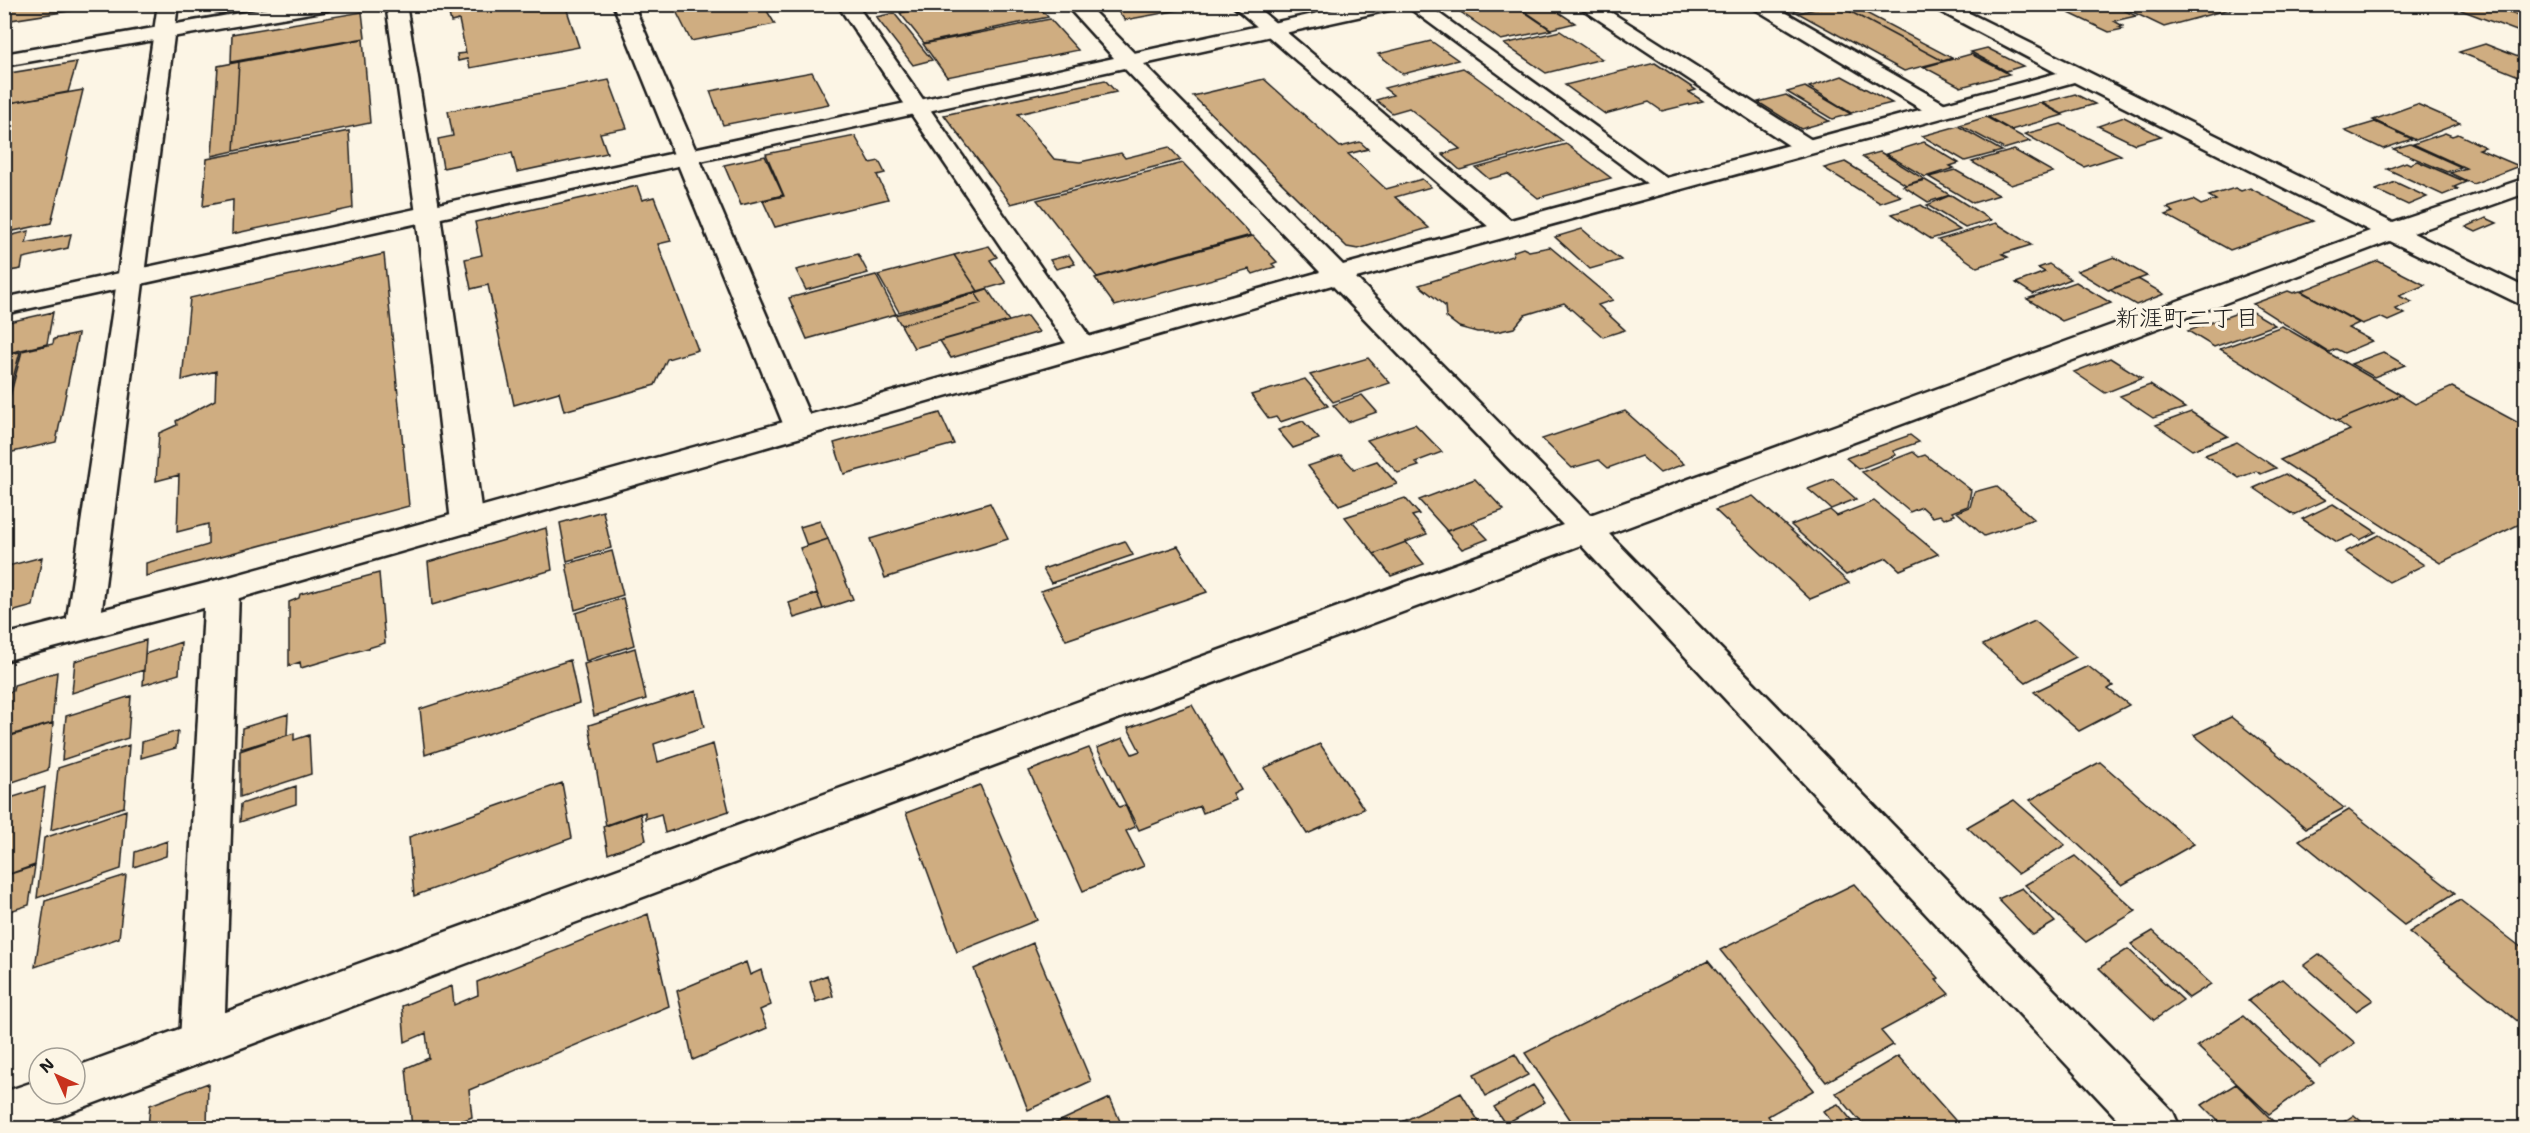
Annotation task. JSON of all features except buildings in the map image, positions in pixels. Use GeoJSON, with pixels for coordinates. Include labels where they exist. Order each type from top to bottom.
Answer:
{"type":"FeatureCollection","features":[{"type":"Feature","properties":{"kind":"street"},"geometry":{"type":"LineString","coordinates":[[83,625],[168,4]]}},
{"type":"Feature","properties":{"kind":"street"},"geometry":{"type":"LineString","coordinates":[[4,60],[328,4]]}},
{"type":"Feature","properties":{"kind":"street"},"geometry":{"type":"LineString","coordinates":[[396,4],[428,214],[467,522]]}},
{"type":"Feature","properties":{"kind":"street"},"geometry":{"type":"LineString","coordinates":[[623,4],[684,157],[799,426]]}},
{"type":"Feature","properties":{"kind":"street"},"geometry":{"type":"LineString","coordinates":[[846,4],[1082,346]]}},
{"type":"Feature","properties":{"kind":"street"},"geometry":{"type":"LineString","coordinates":[[1074,4],[1126,60],[1587,531],[2157,1128]]}},
{"type":"Feature","properties":{"kind":"street"},"geometry":{"type":"LineString","coordinates":[[1240,4],[1506,229]]}},
{"type":"Feature","properties":{"kind":"street"},"geometry":{"type":"LineString","coordinates":[[4,306],[1389,4]]}},
{"type":"Feature","properties":{"kind":"street"},"geometry":{"type":"LineString","coordinates":[[1413,4],[1664,185]]}},
{"type":"Feature","properties":{"kind":"street"},"geometry":{"type":"LineString","coordinates":[[1584,4],[1807,147]]}},
{"type":"Feature","properties":{"kind":"street"},"geometry":{"type":"LineString","coordinates":[[1756,4],[1940,110]]}},
{"type":"Feature","properties":{"kind":"street"},"geometry":{"type":"LineString","coordinates":[[1935,4],[2526,299]]}},
{"type":"Feature","properties":{"kind":"street"},"geometry":{"type":"LineString","coordinates":[[4,648],[83,625],[222,591],[1337,275],[2075,75]]}},
{"type":"Feature","properties":{"kind":"street"},"geometry":{"type":"LineString","coordinates":[[87,1084],[2391,232],[2526,185]]}},
{"type":"Feature","properties":{"kind":"street"},"geometry":{"type":"LineString","coordinates":[[202,1041],[222,591]]}},
{"type":"Feature","properties":{"kind":"street"},"geometry":{"type":"LineString","coordinates":[[4,1115],[28,1106]]}},
{"type":"Feature","properties":{"kind":"district","name":"新涯町二丁目"},"geometry":{"type":"Point","coordinates":[2187,318]}}]}
